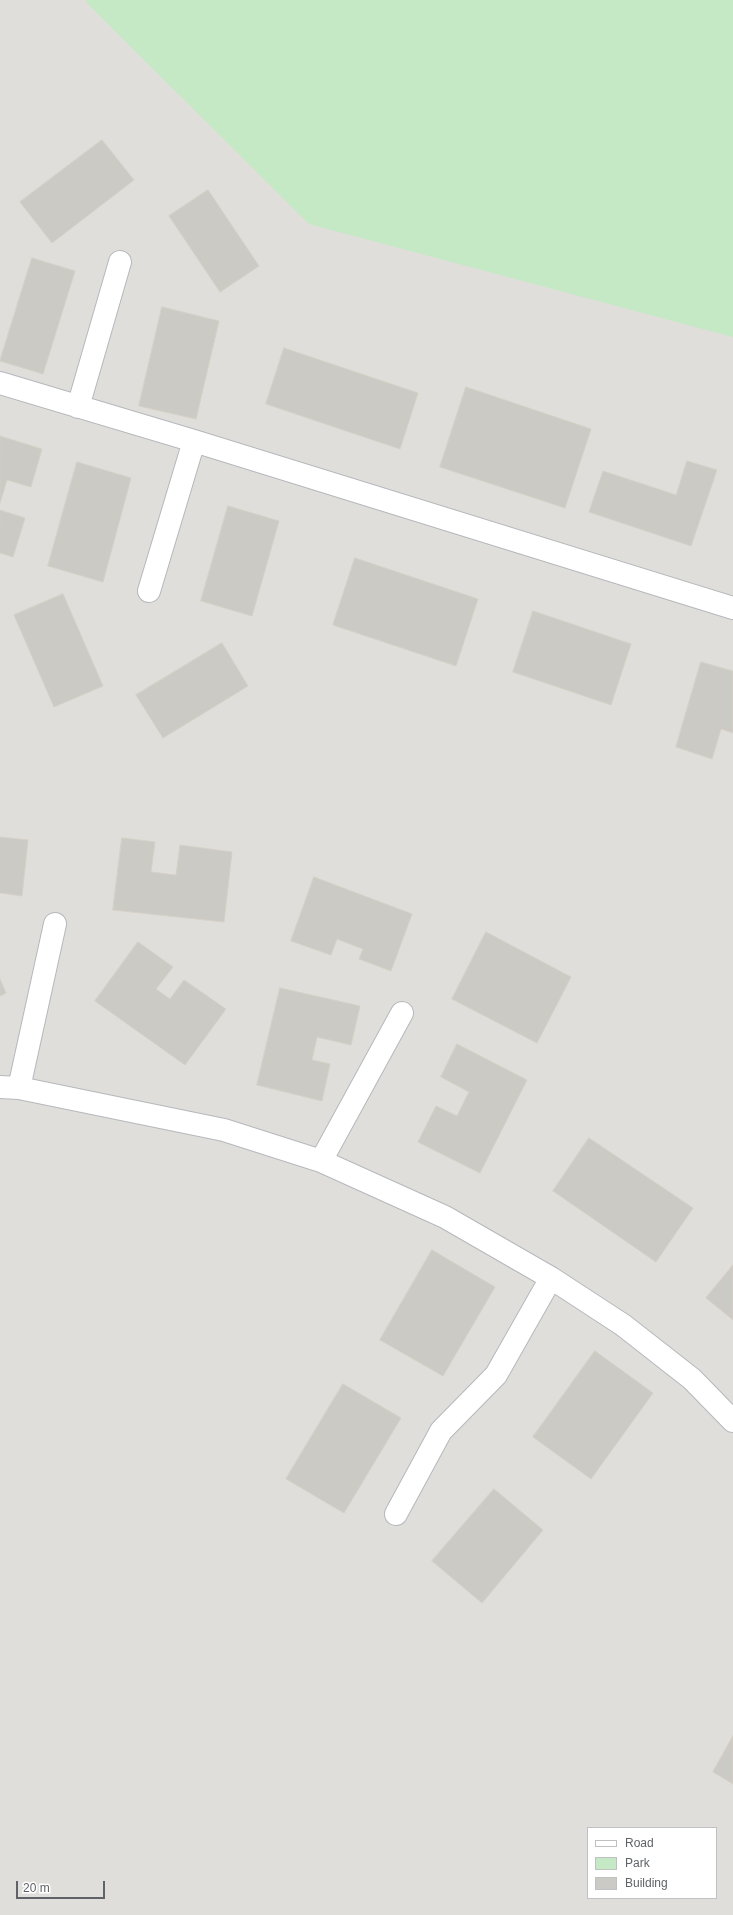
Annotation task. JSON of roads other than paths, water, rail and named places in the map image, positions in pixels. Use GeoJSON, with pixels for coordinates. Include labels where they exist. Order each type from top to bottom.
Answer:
{"type":"FeatureCollection","features":[{"type":"Feature","properties":{"kind":"street"},"geometry":{"type":"LineString","coordinates":[[78,407],[120,262]]}},
{"type":"Feature","properties":{"kind":"street"},"geometry":{"type":"LineString","coordinates":[[0,383],[194,441],[733,608]]}},
{"type":"Feature","properties":{"kind":"street"},"geometry":{"type":"LineString","coordinates":[[149,591],[194,441]]}},
{"type":"Feature","properties":{"kind":"street"},"geometry":{"type":"LineString","coordinates":[[55,924],[9,1088],[224,1130],[321,1161],[445,1217],[551,1278],[623,1325],[686,1374],[733,1420]]}},
{"type":"Feature","properties":{"kind":"street"},"geometry":{"type":"LineString","coordinates":[[321,1161],[402,1013]]}},
{"type":"Feature","properties":{"kind":"street"},"geometry":{"type":"LineString","coordinates":[[396,1514],[441,1431],[496,1375],[551,1278]]}}]}
